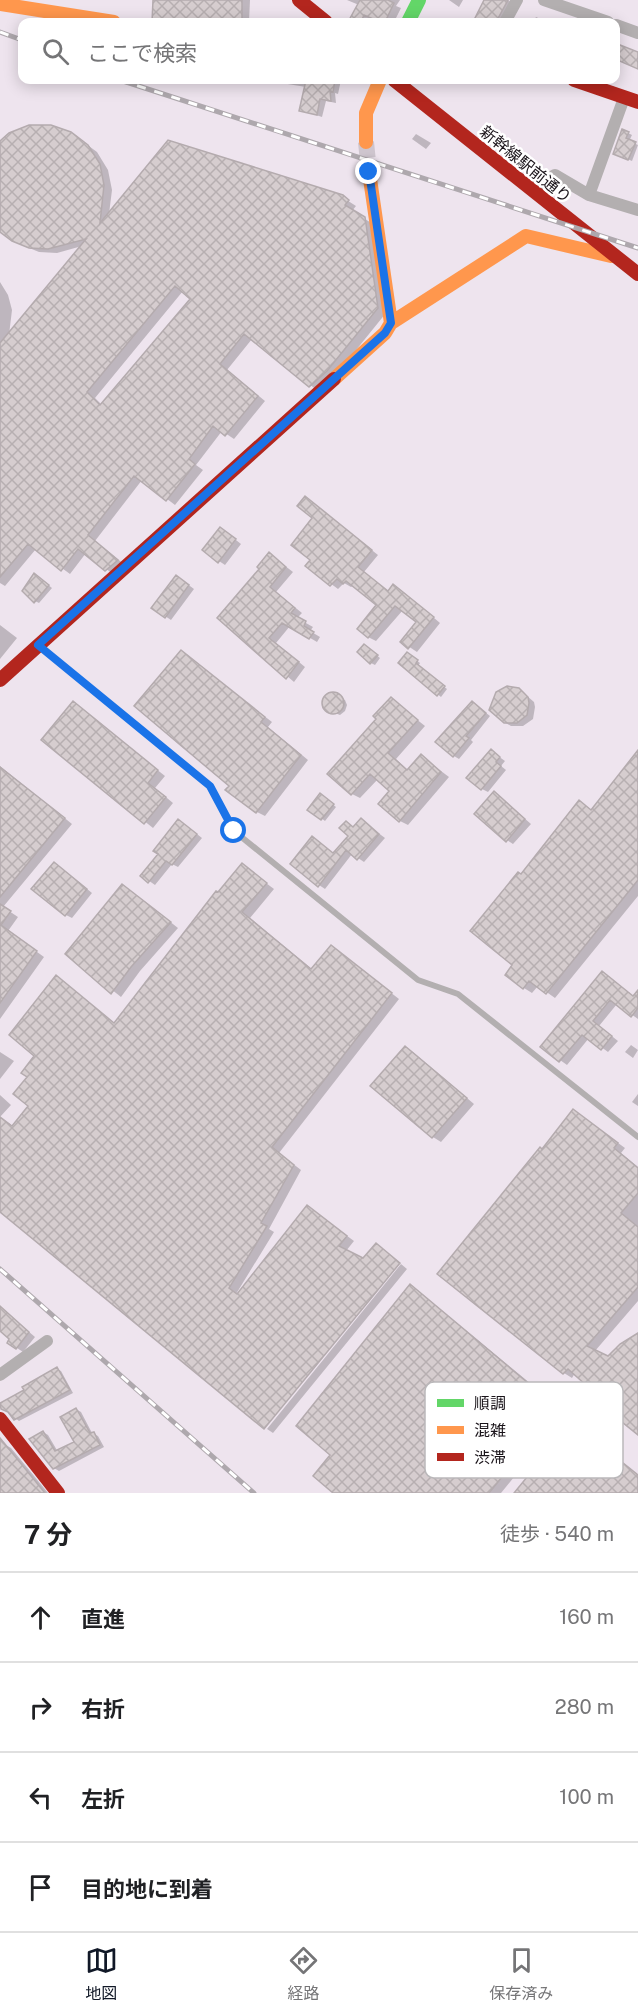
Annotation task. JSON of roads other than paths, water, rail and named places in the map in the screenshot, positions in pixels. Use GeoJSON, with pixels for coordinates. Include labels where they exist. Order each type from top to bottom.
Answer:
{"type":"FeatureCollection","features":[{"type":"Feature","properties":{"kind":"street"},"geometry":{"type":"LineString","coordinates":[[299,0],[321,18]]}},
{"type":"Feature","properties":{"kind":"street"},"geometry":{"type":"LineString","coordinates":[[410,18],[419,0]]}},
{"type":"Feature","properties":{"kind":"street"},"geometry":{"type":"LineString","coordinates":[[507,18],[517,0]]}},
{"type":"Feature","properties":{"kind":"street"},"geometry":{"type":"LineString","coordinates":[[544,0],[596,18]]}},
{"type":"Feature","properties":{"kind":"street"},"geometry":{"type":"LineString","coordinates":[[0,4],[89,18]]}},
{"type":"Feature","properties":{"kind":"street"},"geometry":{"type":"LineString","coordinates":[[620,27],[638,33]]}},
{"type":"Feature","properties":{"kind":"street"},"geometry":{"type":"LineString","coordinates":[[366,142],[366,113],[378,84]]}},
{"type":"Feature","properties":{"kind":"street","name":"新幹線駅前通り"},"geometry":{"type":"LineString","coordinates":[[399,84],[638,274]]}},
{"type":"Feature","properties":{"kind":"street"},"geometry":{"type":"LineString","coordinates":[[584,84],[638,102]]}},
{"type":"Feature","properties":{"kind":"street"},"geometry":{"type":"LineString","coordinates":[[590,195],[624,98]]}},
{"type":"Feature","properties":{"kind":"street"},"geometry":{"type":"LineString","coordinates":[[369,172],[391,323]]}},
{"type":"Feature","properties":{"kind":"street"},"geometry":{"type":"LineString","coordinates":[[532,189],[555,175],[590,195],[638,210]]}},
{"type":"Feature","properties":{"kind":"street"},"geometry":{"type":"LineString","coordinates":[[0,680],[385,333],[391,323],[526,236],[618,258]]}},
{"type":"Feature","properties":{"kind":"street"},"geometry":{"type":"LineString","coordinates":[[0,1374],[47,1341]]}},
{"type":"Feature","properties":{"kind":"street"},"geometry":{"type":"LineString","coordinates":[[0,1419],[58,1493]]}},
{"type":"Feature","properties":{"kind":"lane"},"geometry":{"type":"LineString","coordinates":[[38,645],[210,786],[234,831],[252,846],[418,980],[458,994],[638,1137]]}},
{"type":"Feature","properties":{"kind":"tunnel"},"geometry":{"type":"LineString","coordinates":[[366,142],[369,172]]}},
{"type":"Feature","properties":{"kind":"railway"},"geometry":{"type":"LineString","coordinates":[[0,32],[18,39]]}},
{"type":"Feature","properties":{"kind":"railway"},"geometry":{"type":"LineString","coordinates":[[132,84],[638,248]]}},
{"type":"Feature","properties":{"kind":"railway"},"geometry":{"type":"LineString","coordinates":[[0,1269],[254,1493]]}}]}
